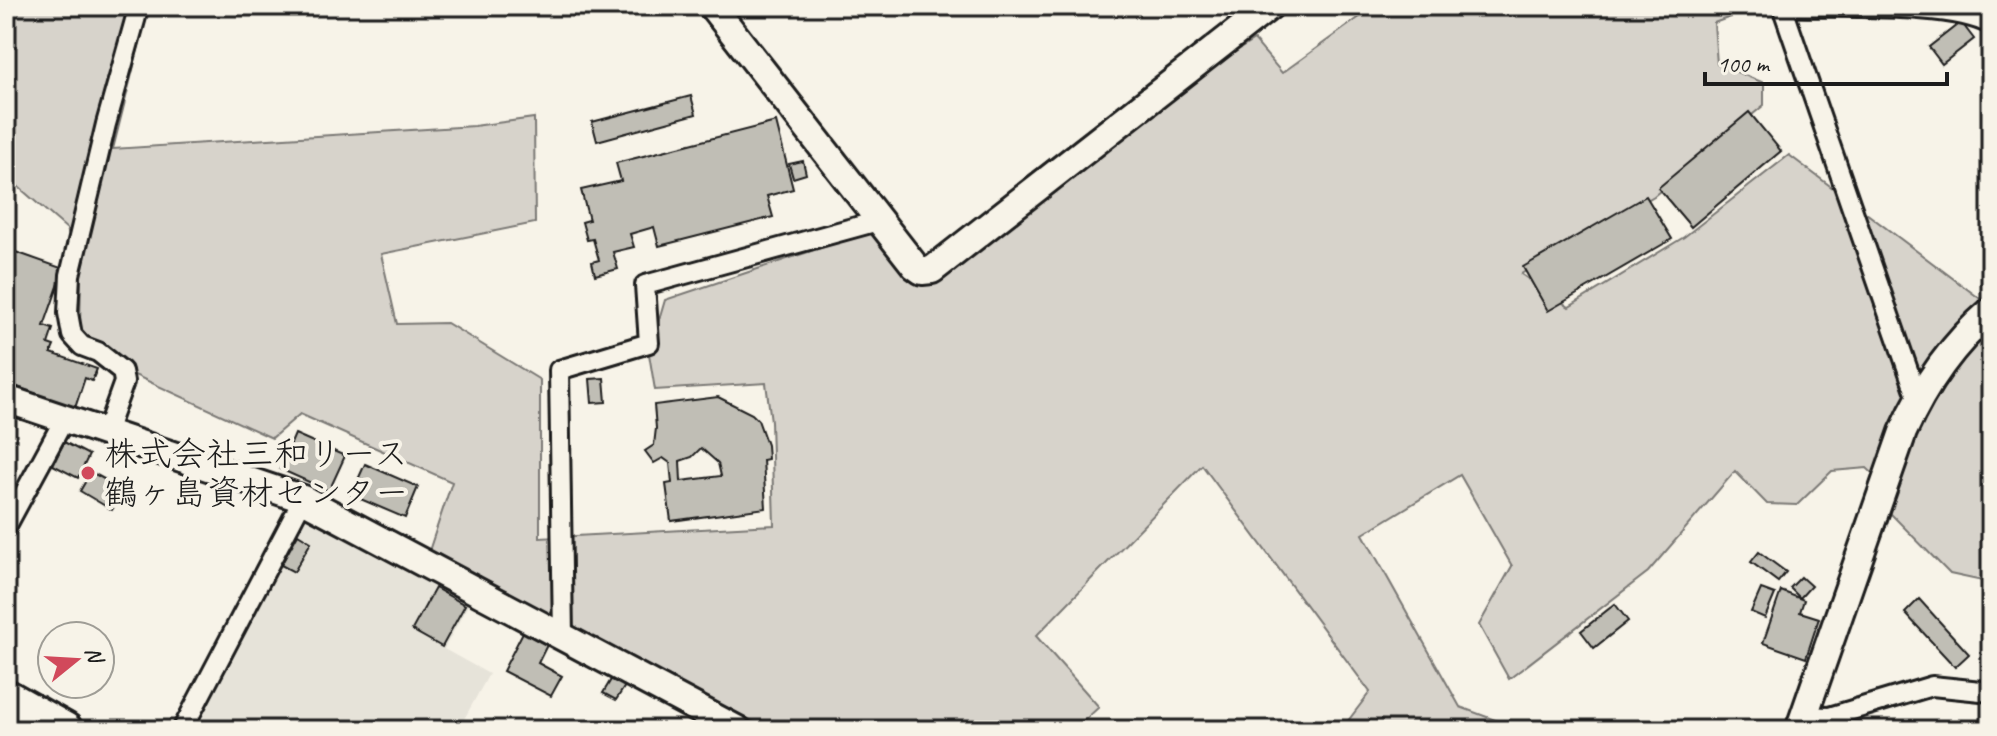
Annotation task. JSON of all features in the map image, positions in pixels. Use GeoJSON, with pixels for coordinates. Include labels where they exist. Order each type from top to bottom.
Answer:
{"type":"FeatureCollection","features":[{"type":"Feature","properties":{"kind":"highway"},"geometry":{"type":"LineString","coordinates":[[6,697],[65,730]]}},
{"type":"Feature","properties":{"kind":"highway"},"geometry":{"type":"LineString","coordinates":[[6,723],[19,730]]}},
{"type":"Feature","properties":{"kind":"street"},"geometry":{"type":"LineString","coordinates":[[106,432],[124,382],[122,371],[98,352],[82,346],[72,335],[68,313],[70,275],[106,124],[139,6]]}},
{"type":"Feature","properties":{"kind":"street"},"geometry":{"type":"LineString","coordinates":[[712,6],[878,221],[922,271],[932,270],[1270,6]]}},
{"type":"Feature","properties":{"kind":"street"},"geometry":{"type":"LineString","coordinates":[[1918,399],[1782,6],[1924,10],[1971,16],[1991,25]]}},
{"type":"Feature","properties":{"kind":"street"},"geometry":{"type":"LineString","coordinates":[[563,637],[559,370],[649,343],[645,285],[878,221]]}},
{"type":"Feature","properties":{"kind":"street"},"geometry":{"type":"LineString","coordinates":[[1801,723],[1903,432],[1918,399],[1949,353],[1991,311]]}},
{"type":"Feature","properties":{"kind":"street"},"geometry":{"type":"LineString","coordinates":[[6,399],[303,499],[738,730]]}},
{"type":"Feature","properties":{"kind":"street"},"geometry":{"type":"LineString","coordinates":[[6,527],[65,418]]}},
{"type":"Feature","properties":{"kind":"street"},"geometry":{"type":"LineString","coordinates":[[182,730],[303,499]]}},
{"type":"Feature","properties":{"kind":"street"},"geometry":{"type":"LineString","coordinates":[[1801,723],[1932,686],[1991,692]]}},
{"type":"Feature","properties":{"kind":"shaded area"},"geometry":{"type":"Polygon","coordinates":[[[6,6],[149,6],[113,149],[474,126],[534,118],[535,223],[381,254],[397,324],[447,323],[540,380],[540,538],[774,525],[771,421],[766,383],[655,390],[649,354],[665,300],[877,229],[922,280],[1169,94],[1254,40],[1282,73],[1375,6],[1761,6],[1714,23],[1717,64],[1764,83],[1764,105],[1654,196],[1521,274],[1569,307],[1684,237],[1789,155],[1991,307],[1991,568],[1982,581],[1950,574],[1889,512],[1893,493],[1867,468],[1832,471],[1797,505],[1767,504],[1735,471],[1648,572],[1509,679],[1479,625],[1512,566],[1460,475],[1363,534],[1460,707],[1522,730],[1341,730],[1370,692],[1202,465],[1036,636],[1099,707],[1074,730],[752,730],[756,723],[429,551],[452,482],[300,414],[272,438],[130,373],[80,329],[81,276],[67,229],[6,176],[6,6]]]}},
{"type":"Feature","properties":{"kind":"shaded area"},"geometry":{"type":"Polygon","coordinates":[[[304,509],[472,598],[444,649],[489,674],[458,730],[210,730],[195,721],[304,509]]]}},
{"type":"Feature","properties":{"kind":"building"},"geometry":{"type":"Polygon","coordinates":[[[1961,22],[1974,39],[1942,64],[1929,47],[1961,22]]]}},
{"type":"Feature","properties":{"kind":"building"},"geometry":{"type":"Polygon","coordinates":[[[691,96],[696,114],[597,141],[592,122],[691,96]]]}},
{"type":"Feature","properties":{"kind":"building"},"geometry":{"type":"Polygon","coordinates":[[[1749,112],[1781,151],[1691,227],[1658,188],[1749,112]]]}},
{"type":"Feature","properties":{"kind":"building"},"geometry":{"type":"Polygon","coordinates":[[[776,122],[793,189],[767,196],[773,217],[659,246],[654,227],[630,234],[634,247],[613,252],[618,269],[595,275],[592,262],[599,260],[593,239],[587,240],[582,222],[589,220],[581,190],[621,181],[616,163],[776,122]]]}},
{"type":"Feature","properties":{"kind":"building"},"geometry":{"type":"Polygon","coordinates":[[[803,161],[806,174],[793,178],[789,164],[803,161]]]}},
{"type":"Feature","properties":{"kind":"building"},"geometry":{"type":"Polygon","coordinates":[[[1646,196],[1672,239],[1548,311],[1523,267],[1646,196]]]}},
{"type":"Feature","properties":{"kind":"building"},"geometry":{"type":"Polygon","coordinates":[[[7,249],[64,269],[44,326],[53,329],[48,344],[54,346],[51,353],[97,369],[92,381],[85,378],[75,408],[6,383],[7,249]]]}},
{"type":"Feature","properties":{"kind":"building"},"geometry":{"type":"Polygon","coordinates":[[[604,378],[606,402],[592,403],[590,379],[604,378]]]}},
{"type":"Feature","properties":{"kind":"building"},"geometry":{"type":"Polygon","coordinates":[[[718,397],[752,414],[758,420],[767,445],[768,459],[763,460],[766,508],[671,521],[666,484],[672,483],[670,463],[663,458],[654,463],[645,451],[654,445],[654,405],[718,397]],[[701,448],[692,457],[680,461],[681,481],[721,476],[718,463],[701,448]]]}},
{"type":"Feature","properties":{"kind":"building"},"geometry":{"type":"Polygon","coordinates":[[[295,434],[345,456],[329,491],[280,469],[295,434]]]}},
{"type":"Feature","properties":{"kind":"building"},"geometry":{"type":"Polygon","coordinates":[[[64,442],[89,455],[78,478],[53,465],[64,442]]]}},
{"type":"Feature","properties":{"kind":"building"},"geometry":{"type":"Polygon","coordinates":[[[365,464],[418,487],[405,518],[351,495],[365,464]]]}},
{"type":"Feature","properties":{"kind":"building"},"geometry":{"type":"Polygon","coordinates":[[[91,472],[124,490],[112,510],[80,491],[91,472]]]}},
{"type":"Feature","properties":{"kind":"building"},"geometry":{"type":"Polygon","coordinates":[[[298,534],[311,542],[294,572],[281,565],[298,534]]]}},
{"type":"Feature","properties":{"kind":"building"},"geometry":{"type":"Polygon","coordinates":[[[1759,552],[1786,572],[1778,582],[1751,562],[1759,552]]]}},
{"type":"Feature","properties":{"kind":"building"},"geometry":{"type":"Polygon","coordinates":[[[1801,577],[1811,586],[1800,598],[1790,588],[1801,577]]]}},
{"type":"Feature","properties":{"kind":"building"},"geometry":{"type":"Polygon","coordinates":[[[435,588],[465,605],[442,647],[412,630],[435,588]]]}},
{"type":"Feature","properties":{"kind":"building"},"geometry":{"type":"Polygon","coordinates":[[[1761,589],[1775,594],[1765,618],[1751,612],[1761,589]]]}},
{"type":"Feature","properties":{"kind":"building"},"geometry":{"type":"Polygon","coordinates":[[[1781,591],[1804,600],[1800,612],[1819,618],[1806,658],[1763,643],[1781,591]]]}},
{"type":"Feature","properties":{"kind":"building"},"geometry":{"type":"Polygon","coordinates":[[[1919,599],[1969,654],[1955,667],[1905,613],[1919,599]]]}},
{"type":"Feature","properties":{"kind":"building"},"geometry":{"type":"Polygon","coordinates":[[[1615,604],[1628,621],[1594,648],[1581,631],[1615,604]]]}},
{"type":"Feature","properties":{"kind":"building"},"geometry":{"type":"Polygon","coordinates":[[[523,632],[547,645],[538,663],[562,676],[551,696],[503,671],[523,632]]]}},
{"type":"Feature","properties":{"kind":"building"},"geometry":{"type":"Polygon","coordinates":[[[612,678],[625,686],[616,700],[603,693],[612,678]]]}},
{"type":"Feature","properties":{"kind":"place","name":"株式会社三和リース 鶴ヶ島資材センター"},"geometry":{"type":"Point","coordinates":[88,473]}}]}
